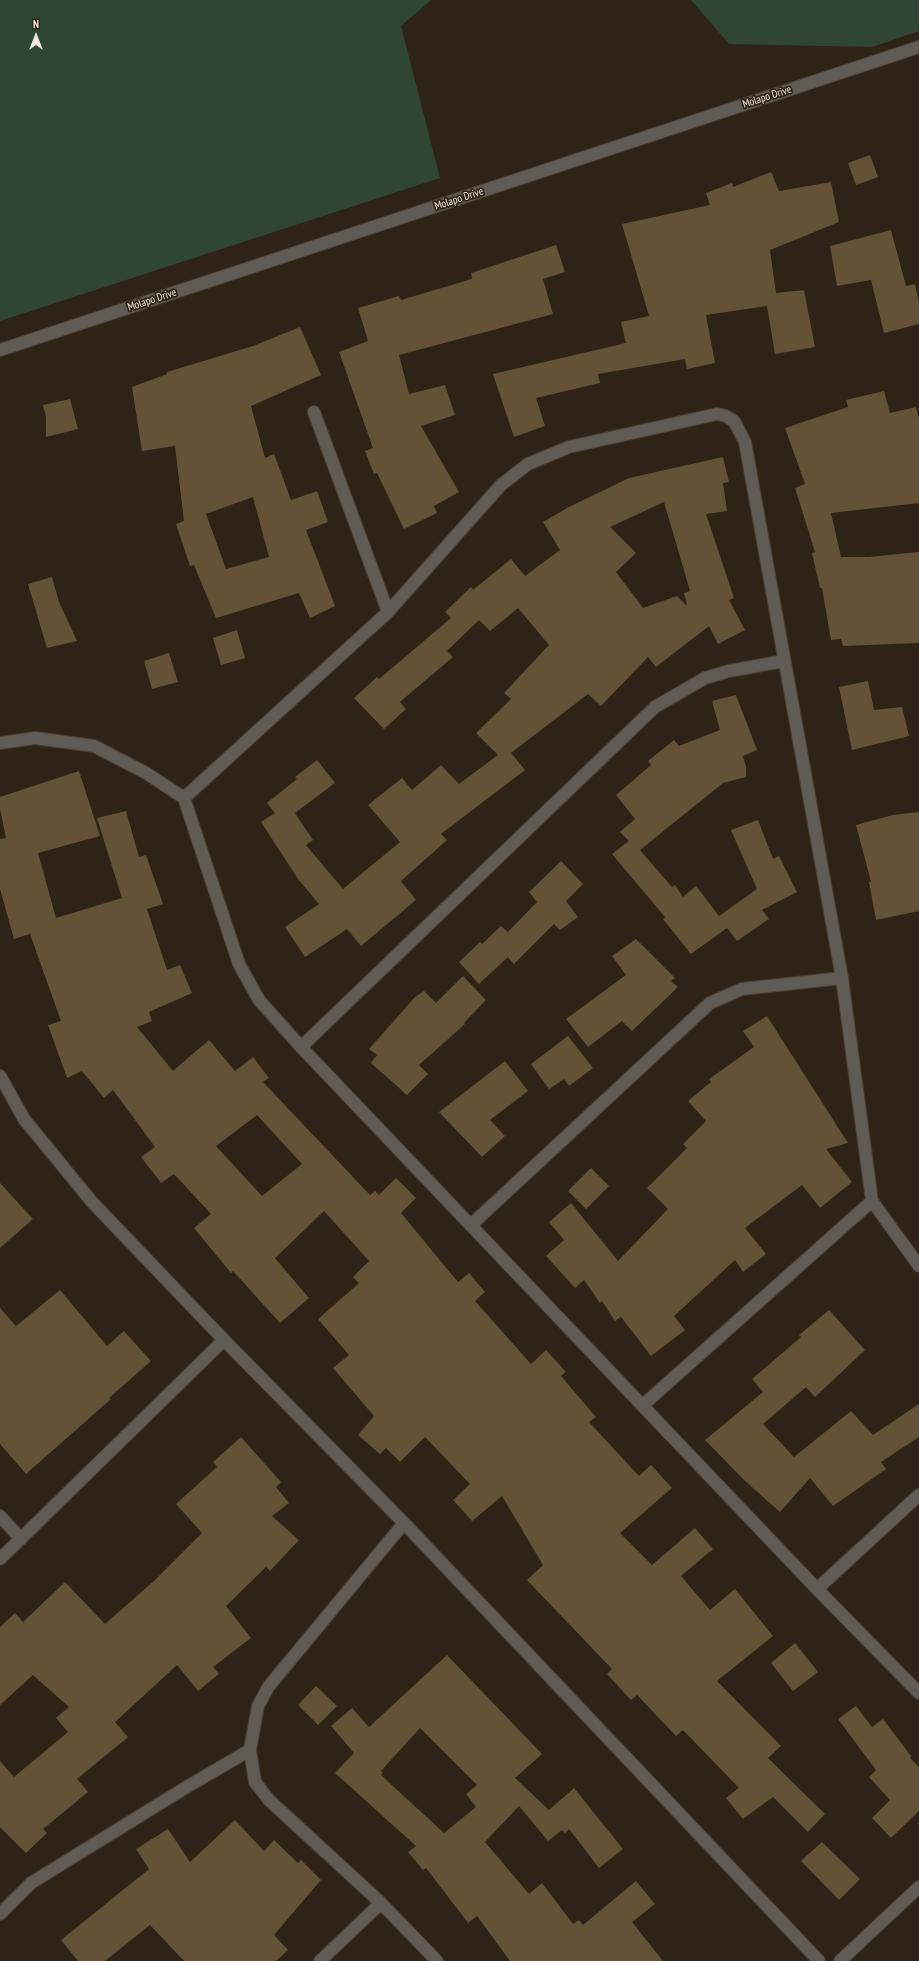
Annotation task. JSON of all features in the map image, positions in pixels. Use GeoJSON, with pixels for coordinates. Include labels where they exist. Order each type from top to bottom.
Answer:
{"type":"FeatureCollection","features":[{"type":"Feature","properties":{"kind":"street","name":"Molapo Drive"},"geometry":{"type":"LineString","coordinates":[[0,350],[919,47]]}},
{"type":"Feature","properties":{"kind":"street"},"geometry":{"type":"LineString","coordinates":[[314,412],[388,612]]}},
{"type":"Feature","properties":{"kind":"street"},"geometry":{"type":"LineString","coordinates":[[184,798],[388,612],[501,485],[528,464],[569,447],[717,414],[734,420],[745,442],[842,978],[872,1200],[919,1266]]}},
{"type":"Feature","properties":{"kind":"street"},"geometry":{"type":"LineString","coordinates":[[301,1047],[655,707],[705,678],[729,671],[784,661]]}},
{"type":"Feature","properties":{"kind":"street"},"geometry":{"type":"LineString","coordinates":[[0,743],[35,738],[94,746],[146,773],[184,798],[239,964],[259,1000],[301,1047],[817,1589],[919,1693]]}},
{"type":"Feature","properties":{"kind":"street"},"geometry":{"type":"LineString","coordinates":[[471,1225],[710,1003],[742,989],[842,978]]}},
{"type":"Feature","properties":{"kind":"street"},"geometry":{"type":"LineString","coordinates":[[0,1076],[24,1119],[92,1202],[224,1340],[404,1523],[819,1961]]}},
{"type":"Feature","properties":{"kind":"street"},"geometry":{"type":"LineString","coordinates":[[643,1405],[872,1200]]}},
{"type":"Feature","properties":{"kind":"street"},"geometry":{"type":"LineString","coordinates":[[0,1559],[224,1340]]}},
{"type":"Feature","properties":{"kind":"street"},"geometry":{"type":"LineString","coordinates":[[817,1589],[919,1495]]}},
{"type":"Feature","properties":{"kind":"street"},"geometry":{"type":"LineString","coordinates":[[0,1516],[21,1539]]}},
{"type":"Feature","properties":{"kind":"street"},"geometry":{"type":"LineString","coordinates":[[404,1523],[269,1686],[258,1706],[250,1750],[255,1782],[269,1800],[381,1903],[437,1961]]}},
{"type":"Feature","properties":{"kind":"street"},"geometry":{"type":"LineString","coordinates":[[0,1914],[31,1883],[185,1788],[250,1750]]}},
{"type":"Feature","properties":{"kind":"street"},"geometry":{"type":"LineString","coordinates":[[840,1961],[919,1887]]}},
{"type":"Feature","properties":{"kind":"street"},"geometry":{"type":"LineString","coordinates":[[320,1961],[381,1903]]}},
{"type":"Feature","properties":{"kind":"green space"},"geometry":{"type":"Polygon","coordinates":[[[0,0],[431,0],[401,26],[440,178],[0,321],[0,0]]]}},
{"type":"Feature","properties":{"kind":"green space"},"geometry":{"type":"Polygon","coordinates":[[[691,0],[919,0],[919,31],[872,47],[729,44],[691,0]]]}},
{"type":"Feature","properties":{"kind":"building"},"geometry":{"type":"Polygon","coordinates":[[[870,155],[878,177],[856,185],[848,163],[870,155]]]}},
{"type":"Feature","properties":{"kind":"building"},"geometry":{"type":"Polygon","coordinates":[[[771,172],[779,191],[831,182],[839,222],[770,250],[776,293],[804,290],[815,347],[775,354],[767,306],[706,315],[715,363],[687,369],[685,359],[598,374],[600,383],[536,398],[545,426],[514,437],[493,374],[626,343],[621,322],[649,316],[622,224],[710,205],[706,193],[732,183],[733,187],[771,172]]]}},
{"type":"Feature","properties":{"kind":"building"},"geometry":{"type":"Polygon","coordinates":[[[891,230],[906,286],[915,284],[919,302],[919,324],[884,333],[871,280],[837,286],[830,246],[891,230]]]}},
{"type":"Feature","properties":{"kind":"building"},"geometry":{"type":"Polygon","coordinates":[[[556,245],[565,272],[543,279],[553,314],[399,355],[409,394],[445,385],[455,415],[421,426],[459,492],[434,506],[437,513],[404,529],[377,473],[374,474],[365,451],[373,448],[339,352],[368,341],[358,308],[399,296],[401,300],[472,279],[471,273],[556,245]]]}},
{"type":"Feature","properties":{"kind":"building"},"geometry":{"type":"Polygon","coordinates":[[[300,327],[321,375],[251,406],[265,458],[274,454],[291,500],[317,491],[328,522],[306,530],[335,606],[310,618],[299,593],[216,618],[194,565],[190,566],[176,524],[184,521],[175,446],[142,451],[132,387],[167,374],[167,372],[253,346],[300,327]],[[253,497],[206,514],[226,569],[269,557],[253,497]]]}},
{"type":"Feature","properties":{"kind":"building"},"geometry":{"type":"Polygon","coordinates":[[[884,391],[890,413],[916,407],[919,419],[919,503],[831,513],[841,557],[868,557],[919,552],[919,643],[843,646],[841,639],[831,640],[822,588],[820,588],[812,553],[815,552],[795,488],[805,484],[785,428],[848,407],[846,400],[884,391]]]}},
{"type":"Feature","properties":{"kind":"building"},"geometry":{"type":"Polygon","coordinates":[[[70,399],[78,429],[46,437],[46,417],[43,405],[70,399]]]}},
{"type":"Feature","properties":{"kind":"building"},"geometry":{"type":"Polygon","coordinates":[[[723,457],[729,482],[723,483],[727,511],[706,514],[734,598],[729,600],[745,630],[718,644],[709,626],[656,667],[648,657],[601,706],[588,694],[511,753],[525,770],[441,834],[447,840],[401,881],[416,900],[361,946],[347,929],[305,957],[285,927],[319,904],[298,879],[261,822],[275,813],[267,803],[297,779],[295,777],[317,760],[335,783],[295,813],[313,840],[306,845],[343,889],[400,842],[368,805],[402,778],[412,790],[441,765],[459,784],[498,755],[476,733],[511,699],[504,693],[549,645],[518,608],[490,631],[479,620],[447,651],[453,657],[400,702],[406,709],[384,729],[354,698],[377,677],[379,679],[451,618],[445,612],[471,587],[473,590],[511,559],[525,576],[560,550],[543,522],[569,507],[629,478],[723,457]],[[664,502],[610,527],[636,553],[616,572],[643,608],[677,596],[687,606],[684,593],[690,591],[664,502]]]}},
{"type":"Feature","properties":{"kind":"building"},"geometry":{"type":"Polygon","coordinates":[[[52,577],[59,602],[77,641],[47,648],[28,584],[52,577]]]}},
{"type":"Feature","properties":{"kind":"building"},"geometry":{"type":"Polygon","coordinates":[[[237,630],[245,658],[221,665],[213,638],[237,630]]]}},
{"type":"Feature","properties":{"kind":"building"},"geometry":{"type":"Polygon","coordinates":[[[169,653],[178,682],[152,689],[144,661],[169,653]]]}},
{"type":"Feature","properties":{"kind":"building"},"geometry":{"type":"Polygon","coordinates":[[[868,681],[874,710],[902,707],[909,736],[852,750],[839,687],[868,681]]]}},
{"type":"Feature","properties":{"kind":"building"},"geometry":{"type":"Polygon","coordinates":[[[736,695],[757,750],[743,756],[746,767],[746,777],[723,783],[640,850],[672,887],[675,885],[683,897],[696,886],[719,916],[757,889],[731,830],[758,820],[773,859],[779,856],[797,892],[762,910],[769,919],[737,941],[727,928],[691,954],[663,919],[665,917],[612,854],[629,841],[620,832],[635,819],[616,795],[651,765],[648,761],[674,740],[679,746],[720,730],[712,701],[736,695]]]}},
{"type":"Feature","properties":{"kind":"building"},"geometry":{"type":"Polygon","coordinates":[[[79,771],[100,836],[38,853],[56,918],[122,898],[97,818],[126,811],[139,857],[146,855],[163,904],[147,909],[167,970],[180,965],[192,993],[149,1012],[152,1021],[137,1027],[173,1071],[209,1040],[235,1071],[253,1057],[269,1078],[263,1082],[370,1195],[375,1191],[379,1195],[396,1178],[416,1198],[401,1213],[458,1282],[469,1273],[485,1292],[475,1301],[531,1364],[546,1350],[566,1372],[561,1376],[596,1417],[589,1422],[639,1476],[651,1465],[672,1488],[620,1533],[652,1565],[695,1528],[713,1549],[681,1576],[710,1610],[735,1589],[773,1636],[717,1681],[781,1746],[768,1758],[825,1814],[808,1832],[773,1797],[743,1819],[726,1798],[739,1788],[683,1730],[676,1736],[637,1695],[631,1700],[607,1674],[612,1669],[527,1580],[543,1565],[502,1496],[472,1521],[453,1500],[470,1484],[425,1437],[400,1462],[386,1448],[380,1454],[358,1435],[374,1416],[333,1368],[349,1355],[318,1319],[359,1283],[353,1277],[369,1261],[324,1211],[275,1258],[309,1298],[280,1323],[233,1271],[231,1273],[194,1228],[211,1214],[174,1174],[161,1183],[141,1157],[155,1147],[113,1090],[104,1098],[82,1071],[67,1078],[48,1025],[61,1021],[30,934],[14,939],[0,889],[0,839],[6,838],[0,809],[0,797],[79,771]],[[257,1115],[216,1146],[262,1196],[302,1164],[257,1115]]]}},
{"type":"Feature","properties":{"kind":"building"},"geometry":{"type":"Polygon","coordinates":[[[919,812],[919,911],[876,920],[869,882],[871,882],[856,825],[893,815],[919,812]]]}},
{"type":"Feature","properties":{"kind":"building"},"geometry":{"type":"Polygon","coordinates":[[[561,861],[583,884],[566,901],[578,917],[560,930],[554,924],[514,964],[508,957],[479,984],[459,962],[480,942],[482,944],[501,926],[508,932],[537,902],[529,892],[561,861]]]}},
{"type":"Feature","properties":{"kind":"building"},"geometry":{"type":"Polygon","coordinates":[[[636,939],[675,978],[671,981],[678,987],[632,1031],[622,1021],[588,1047],[566,1019],[626,975],[612,956],[636,939]]]}},
{"type":"Feature","properties":{"kind":"building"},"geometry":{"type":"Polygon","coordinates":[[[463,976],[486,1000],[464,1023],[465,1024],[419,1065],[428,1074],[407,1095],[371,1063],[377,1055],[369,1049],[415,997],[424,991],[436,1003],[463,976]]]}},
{"type":"Feature","properties":{"kind":"building"},"geometry":{"type":"Polygon","coordinates":[[[767,1016],[848,1143],[826,1149],[852,1182],[820,1208],[802,1185],[745,1228],[766,1254],[743,1272],[735,1260],[674,1316],[685,1330],[651,1356],[621,1317],[615,1321],[602,1301],[600,1303],[584,1280],[575,1288],[546,1256],[564,1240],[549,1222],[571,1203],[618,1261],[668,1209],[647,1188],[687,1148],[683,1144],[706,1121],[688,1101],[711,1082],[709,1079],[754,1047],[743,1031],[767,1016]]]}},
{"type":"Feature","properties":{"kind":"building"},"geometry":{"type":"Polygon","coordinates":[[[568,1036],[593,1068],[569,1086],[564,1079],[549,1089],[531,1064],[568,1036]]]}},
{"type":"Feature","properties":{"kind":"building"},"geometry":{"type":"Polygon","coordinates":[[[505,1061],[528,1091],[490,1120],[505,1136],[482,1157],[439,1112],[505,1061]]]}},
{"type":"Feature","properties":{"kind":"building"},"geometry":{"type":"Polygon","coordinates":[[[591,1168],[609,1186],[586,1209],[568,1191],[591,1168]]]}},
{"type":"Feature","properties":{"kind":"building"},"geometry":{"type":"Polygon","coordinates":[[[0,1183],[33,1219],[0,1248],[0,1183]]]}},
{"type":"Feature","properties":{"kind":"building"},"geometry":{"type":"Polygon","coordinates":[[[60,1290],[107,1346],[124,1331],[151,1361],[109,1398],[111,1399],[26,1474],[0,1444],[0,1308],[16,1326],[60,1290]]]}},
{"type":"Feature","properties":{"kind":"building"},"geometry":{"type":"Polygon","coordinates":[[[829,1310],[865,1350],[815,1397],[806,1387],[763,1424],[794,1457],[851,1411],[873,1435],[919,1404],[919,1437],[881,1462],[886,1469],[833,1506],[810,1478],[780,1512],[744,1480],[705,1440],[763,1392],[752,1379],[801,1337],[799,1335],[829,1310]]]}},
{"type":"Feature","properties":{"kind":"building"},"geometry":{"type":"Polygon","coordinates":[[[241,1437],[281,1482],[276,1487],[289,1503],[272,1516],[299,1540],[270,1571],[266,1567],[226,1606],[251,1638],[213,1667],[219,1674],[198,1691],[177,1665],[115,1722],[128,1737],[77,1779],[88,1792],[43,1829],[47,1833],[26,1853],[0,1827],[0,1761],[14,1777],[68,1732],[56,1718],[69,1707],[33,1675],[0,1705],[0,1627],[15,1613],[23,1622],[65,1582],[105,1624],[154,1581],[202,1533],[176,1504],[217,1467],[213,1462],[241,1437]]]}},
{"type":"Feature","properties":{"kind":"building"},"geometry":{"type":"Polygon","coordinates":[[[795,1643],[818,1672],[793,1691],[771,1663],[795,1643]]]}},
{"type":"Feature","properties":{"kind":"building"},"geometry":{"type":"Polygon","coordinates":[[[447,1655],[542,1754],[515,1778],[549,1810],[574,1788],[623,1849],[599,1868],[569,1829],[565,1833],[562,1830],[548,1841],[519,1806],[485,1842],[529,1894],[542,1883],[573,1924],[579,1920],[583,1925],[636,1881],[655,1904],[632,1922],[663,1961],[510,1961],[477,1916],[468,1923],[426,1868],[423,1870],[408,1852],[416,1846],[335,1773],[354,1753],[331,1726],[352,1708],[369,1727],[447,1655]],[[420,1728],[381,1771],[383,1773],[381,1775],[444,1833],[476,1807],[466,1794],[477,1785],[420,1728]]]}},
{"type":"Feature","properties":{"kind":"building"},"geometry":{"type":"Polygon","coordinates":[[[316,1686],[337,1706],[318,1725],[298,1705],[316,1686]]]}},
{"type":"Feature","properties":{"kind":"building"},"geometry":{"type":"Polygon","coordinates":[[[856,1706],[872,1727],[883,1719],[911,1756],[910,1758],[919,1767],[919,1811],[891,1838],[872,1818],[890,1800],[869,1777],[876,1770],[838,1719],[856,1706]]]}},
{"type":"Feature","properties":{"kind":"building"},"geometry":{"type":"Polygon","coordinates":[[[235,1820],[264,1851],[274,1840],[298,1863],[301,1860],[321,1880],[274,1935],[288,1950],[276,1961],[184,1961],[150,1925],[105,1961],[78,1961],[61,1940],[149,1869],[136,1849],[168,1829],[190,1862],[235,1820]]]}},
{"type":"Feature","properties":{"kind":"building"},"geometry":{"type":"Polygon","coordinates":[[[822,1842],[860,1879],[839,1900],[801,1861],[822,1842]]]}}]}
